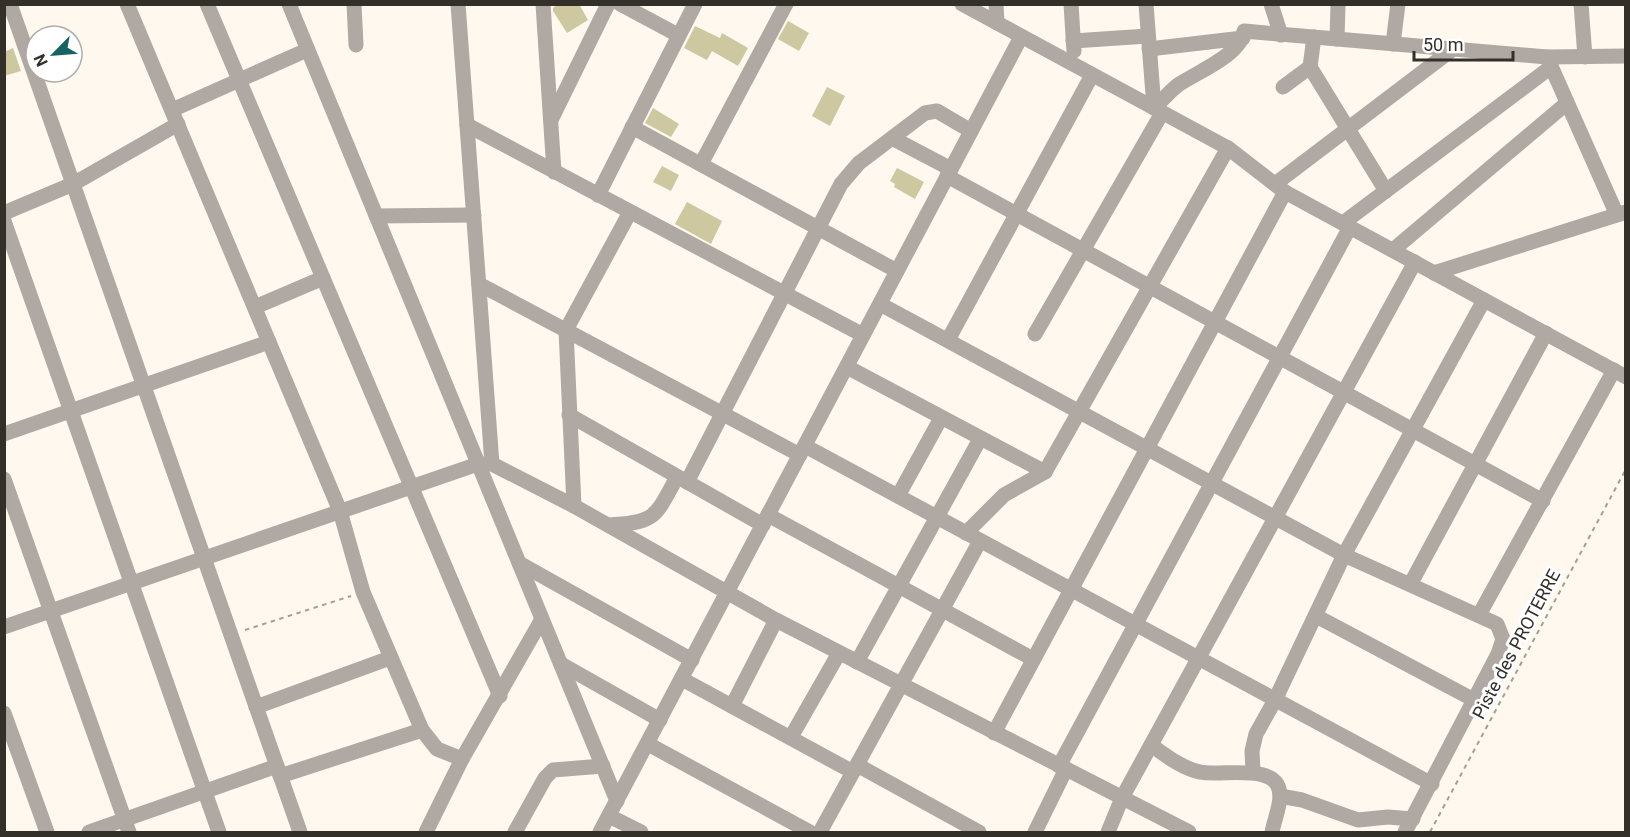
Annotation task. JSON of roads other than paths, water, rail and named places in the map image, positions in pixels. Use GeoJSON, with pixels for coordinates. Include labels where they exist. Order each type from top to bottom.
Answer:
{"type":"FeatureCollection","features":[{"type":"Feature","properties":{"kind":"street"},"geometry":{"type":"LineString","coordinates":[[10,4],[300,832]]}},
{"type":"Feature","properties":{"kind":"street"},"geometry":{"type":"LineString","coordinates":[[127,4],[340,511],[363,592],[390,658],[422,730],[437,749],[462,759]]}},
{"type":"Feature","properties":{"kind":"street"},"geometry":{"type":"LineString","coordinates":[[207,4],[501,696]]}},
{"type":"Feature","properties":{"kind":"street"},"geometry":{"type":"LineString","coordinates":[[289,4],[376,216],[485,464],[519,563],[617,801]]}},
{"type":"Feature","properties":{"kind":"street"},"geometry":{"type":"LineString","coordinates":[[354,4],[356,45]]}},
{"type":"Feature","properties":{"kind":"street"},"geometry":{"type":"LineString","coordinates":[[458,4],[479,284],[485,464]]}},
{"type":"Feature","properties":{"kind":"street"},"geometry":{"type":"LineString","coordinates":[[543,4],[554,171]]}},
{"type":"Feature","properties":{"kind":"street"},"geometry":{"type":"LineString","coordinates":[[550,120],[608,4]]}},
{"type":"Feature","properties":{"kind":"street"},"geometry":{"type":"LineString","coordinates":[[620,4],[678,35]]}},
{"type":"Feature","properties":{"kind":"street"},"geometry":{"type":"LineString","coordinates":[[598,195],[695,4]]}},
{"type":"Feature","properties":{"kind":"street"},"geometry":{"type":"LineString","coordinates":[[701,164],[786,4]]}},
{"type":"Feature","properties":{"kind":"street"},"geometry":{"type":"LineString","coordinates":[[962,4],[1228,148],[1280,188],[1620,373],[1543,501],[1479,615]]}},
{"type":"Feature","properties":{"kind":"street"},"geometry":{"type":"LineString","coordinates":[[996,4],[997,23]]}},
{"type":"Feature","properties":{"kind":"street"},"geometry":{"type":"LineString","coordinates":[[1071,4],[1075,66]]}},
{"type":"Feature","properties":{"kind":"street"},"geometry":{"type":"LineString","coordinates":[[1146,4],[1158,111]]}},
{"type":"Feature","properties":{"kind":"street"},"geometry":{"type":"LineString","coordinates":[[1271,4],[1281,35]]}},
{"type":"Feature","properties":{"kind":"street"},"geometry":{"type":"LineString","coordinates":[[1337,39],[1338,4]]}},
{"type":"Feature","properties":{"kind":"street"},"geometry":{"type":"LineString","coordinates":[[1393,44],[1398,4]]}},
{"type":"Feature","properties":{"kind":"street"},"geometry":{"type":"LineString","coordinates":[[1581,4],[1586,57]]}},
{"type":"Feature","properties":{"kind":"street"},"geometry":{"type":"LineString","coordinates":[[1035,334],[1085,252],[1158,111],[1177,86],[1224,57],[1243,38],[1244,32],[1453,49],[1549,62],[1586,57],[1626,56]]}},
{"type":"Feature","properties":{"kind":"street"},"geometry":{"type":"LineString","coordinates":[[600,832],[1021,37]]}},
{"type":"Feature","properties":{"kind":"street"},"geometry":{"type":"LineString","coordinates":[[1073,41],[1149,42],[1243,38]]}},
{"type":"Feature","properties":{"kind":"street"},"geometry":{"type":"LineString","coordinates":[[1314,38],[1310,67],[1386,191]]}},
{"type":"Feature","properties":{"kind":"street"},"geometry":{"type":"LineString","coordinates":[[994,732],[1215,322],[1280,188],[1348,129],[1453,49]]}},
{"type":"Feature","properties":{"kind":"street"},"geometry":{"type":"LineString","coordinates":[[4,213],[73,184],[175,117],[239,80],[307,50]]}},
{"type":"Feature","properties":{"kind":"street"},"geometry":{"type":"LineString","coordinates":[[1434,273],[1621,214],[1549,62]]}},
{"type":"Feature","properties":{"kind":"street"},"geometry":{"type":"LineString","coordinates":[[1035,832],[1063,768],[1136,625],[1279,358],[1346,225],[1549,62]]}},
{"type":"Feature","properties":{"kind":"street"},"geometry":{"type":"LineString","coordinates":[[1283,87],[1310,67]]}},
{"type":"Feature","properties":{"kind":"street"},"geometry":{"type":"LineString","coordinates":[[948,340],[1092,75]]}},
{"type":"Feature","properties":{"kind":"street"},"geometry":{"type":"LineString","coordinates":[[1393,250],[1567,103]]}},
{"type":"Feature","properties":{"kind":"street"},"geometry":{"type":"LineString","coordinates":[[608,525],[636,523],[657,514],[682,480],[723,414],[842,184],[859,163],[925,113],[937,111],[971,131]]}},
{"type":"Feature","properties":{"kind":"street"},"geometry":{"type":"LineString","coordinates":[[467,125],[863,335]]}},
{"type":"Feature","properties":{"kind":"street"},"geometry":{"type":"LineString","coordinates":[[632,127],[897,271]]}},
{"type":"Feature","properties":{"kind":"street"},"geometry":{"type":"LineString","coordinates":[[892,138],[1017,214],[1085,252],[1543,501]]}},
{"type":"Feature","properties":{"kind":"street"},"geometry":{"type":"LineString","coordinates":[[966,533],[1004,495],[1045,472],[1151,288],[1228,148]]}},
{"type":"Feature","properties":{"kind":"street"},"geometry":{"type":"LineString","coordinates":[[574,506],[566,330],[630,212]]}},
{"type":"Feature","properties":{"kind":"street"},"geometry":{"type":"LineString","coordinates":[[376,216],[474,215]]}},
{"type":"Feature","properties":{"kind":"street"},"geometry":{"type":"LineString","coordinates":[[4,221],[219,832]]}},
{"type":"Feature","properties":{"kind":"street"},"geometry":{"type":"LineString","coordinates":[[1108,832],[1122,798],[1414,262]]}},
{"type":"Feature","properties":{"kind":"street"},"geometry":{"type":"LineString","coordinates":[[255,307],[323,278]]}},
{"type":"Feature","properties":{"kind":"street"},"geometry":{"type":"LineString","coordinates":[[479,284],[723,414],[898,496],[1432,784]]}},
{"type":"Feature","properties":{"kind":"street"},"geometry":{"type":"LineString","coordinates":[[1253,772],[1252,751],[1256,734],[1275,700],[1344,555],[1484,300]]}},
{"type":"Feature","properties":{"kind":"street"},"geometry":{"type":"LineString","coordinates":[[880,304],[1344,555],[1411,583],[1497,624],[1503,639],[1476,701],[1409,826],[1388,817],[1358,820],[1302,800],[1280,796]]}},
{"type":"Feature","properties":{"kind":"street"},"geometry":{"type":"LineString","coordinates":[[1411,583],[1546,333]]}},
{"type":"Feature","properties":{"kind":"street"},"geometry":{"type":"LineString","coordinates":[[4,434],[269,342]]}},
{"type":"Feature","properties":{"kind":"street"},"geometry":{"type":"LineString","coordinates":[[847,367],[1045,472]]}},
{"type":"Feature","properties":{"kind":"street"},"geometry":{"type":"LineString","coordinates":[[569,415],[682,480],[899,586],[1033,659]]}},
{"type":"Feature","properties":{"kind":"street"},"geometry":{"type":"LineString","coordinates":[[898,496],[941,418]]}},
{"type":"Feature","properties":{"kind":"street"},"geometry":{"type":"LineString","coordinates":[[857,662],[980,439]]}},
{"type":"Feature","properties":{"kind":"street"},"geometry":{"type":"LineString","coordinates":[[4,627],[340,511],[485,464],[574,506],[776,621],[1189,832]]}},
{"type":"Feature","properties":{"kind":"street"},"geometry":{"type":"LineString","coordinates":[[4,479],[127,826]]}},
{"type":"Feature","properties":{"kind":"street"},"geometry":{"type":"LineString","coordinates":[[820,832],[980,541]]}},
{"type":"Feature","properties":{"kind":"street"},"geometry":{"type":"LineString","coordinates":[[519,563],[692,660]]}},
{"type":"Feature","properties":{"kind":"street"},"geometry":{"type":"LineString","coordinates":[[1316,616],[1476,701]]}},
{"type":"Feature","properties":{"kind":"street"},"geometry":{"type":"LineString","coordinates":[[426,832],[462,759],[501,696],[542,619]]}},
{"type":"Feature","properties":{"kind":"street"},"geometry":{"type":"LineString","coordinates":[[732,706],[776,621]]}},
{"type":"Feature","properties":{"kind":"street"},"geometry":{"type":"LineString","coordinates":[[791,737],[839,653]]}},
{"type":"Feature","properties":{"kind":"street"},"geometry":{"type":"LineString","coordinates":[[256,707],[390,658]]}},
{"type":"Feature","properties":{"kind":"street"},"geometry":{"type":"LineString","coordinates":[[561,664],[660,720]]}},
{"type":"Feature","properties":{"kind":"street"},"geometry":{"type":"LineString","coordinates":[[682,678],[791,737],[979,832]]}},
{"type":"Feature","properties":{"kind":"street"},"geometry":{"type":"LineString","coordinates":[[4,712],[47,832]]}},
{"type":"Feature","properties":{"kind":"street"},"geometry":{"type":"LineString","coordinates":[[89,832],[127,826],[205,792],[422,730]]}},
{"type":"Feature","properties":{"kind":"street"},"geometry":{"type":"LineString","coordinates":[[648,744],[810,832]]}},
{"type":"Feature","properties":{"kind":"street"},"geometry":{"type":"LineString","coordinates":[[1151,745],[1197,772],[1220,775],[1253,772],[1268,775],[1277,784],[1280,796],[1272,832]]}},
{"type":"Feature","properties":{"kind":"street"},"geometry":{"type":"LineString","coordinates":[[515,832],[545,778],[553,770],[603,766]]}},
{"type":"Feature","properties":{"kind":"street"},"geometry":{"type":"LineString","coordinates":[[609,816],[641,832]]}}]}
